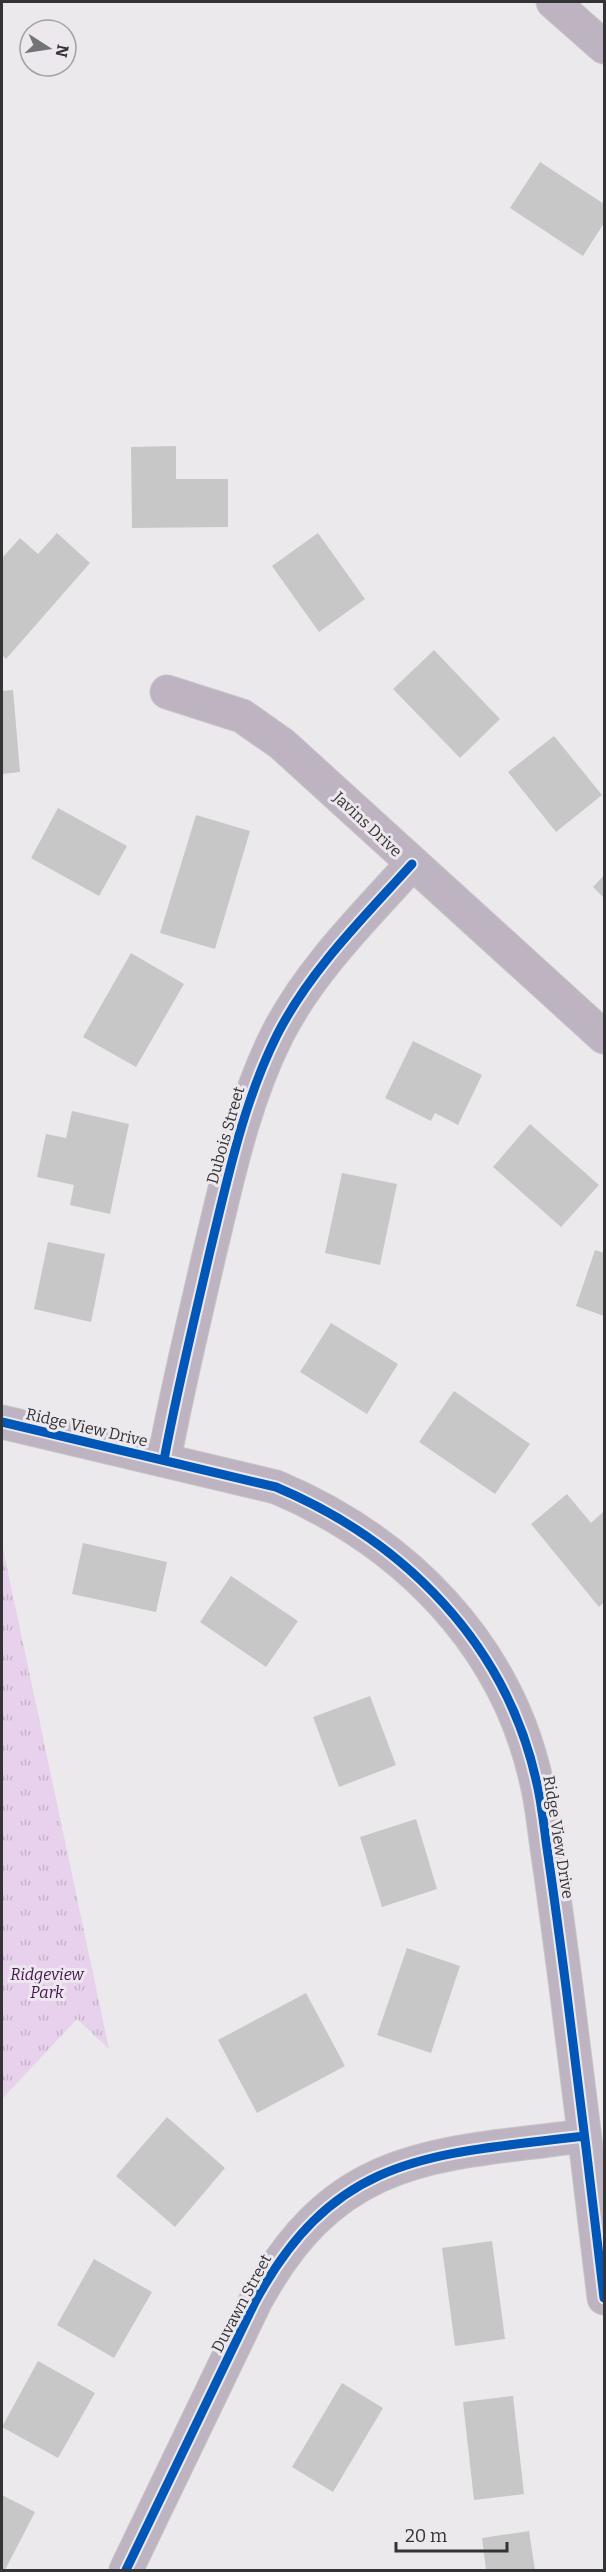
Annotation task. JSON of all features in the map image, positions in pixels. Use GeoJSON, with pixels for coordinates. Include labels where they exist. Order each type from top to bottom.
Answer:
{"type":"FeatureCollection","features":[{"type":"Feature","properties":{"kind":"street"},"geometry":{"type":"LineString","coordinates":[[553,2],[604,47]]}},
{"type":"Feature","properties":{"kind":"street","name":"Javins Drive"},"geometry":{"type":"LineString","coordinates":[[167,692],[242,716],[282,744],[604,1037]]}},
{"type":"Feature","properties":{"kind":"street","name":"Dubois Street"},"geometry":{"type":"LineString","coordinates":[[164,1460],[233,1152],[253,1088],[278,1033],[305,989],[345,939],[412,864]]}},
{"type":"Feature","properties":{"kind":"street","name":"Ridge View Drive"},"geometry":{"type":"LineString","coordinates":[[2,1422],[276,1487],[343,1519],[382,1545],[413,1571],[446,1605],[485,1657],[514,1715],[537,1783],[558,1926],[604,2298]]}},
{"type":"Feature","properties":{"kind":"street","name":"Duvawn Street"},"geometry":{"type":"LineString","coordinates":[[126,2571],[265,2283],[297,2236],[315,2218],[340,2197],[374,2177],[423,2158],[584,2136]]}},
{"type":"Feature","properties":{"kind":"green space","name":"Ridgeview Park"},"geometry":{"type":"Polygon","coordinates":[[[2,1544],[109,2049],[77,2019],[2,2099],[2,1544]]]}},
{"type":"Feature","properties":{"kind":"building"},"geometry":{"type":"Polygon","coordinates":[[[540,162],[604,204],[604,223],[583,256],[510,208],[540,162]]]}},
{"type":"Feature","properties":{"kind":"building"},"geometry":{"type":"Polygon","coordinates":[[[176,446],[176,479],[228,479],[228,527],[132,528],[131,447],[176,446]]]}},
{"type":"Feature","properties":{"kind":"building"},"geometry":{"type":"Polygon","coordinates":[[[57,533],[90,563],[6,659],[2,655],[2,558],[20,538],[38,554],[57,533]]]}},
{"type":"Feature","properties":{"kind":"building"},"geometry":{"type":"Polygon","coordinates":[[[318,533],[365,599],[319,632],[272,566],[318,533]]]}},
{"type":"Feature","properties":{"kind":"building"},"geometry":{"type":"Polygon","coordinates":[[[434,650],[500,719],[460,758],[393,689],[434,650]]]}},
{"type":"Feature","properties":{"kind":"building"},"geometry":{"type":"Polygon","coordinates":[[[13,690],[20,772],[2,774],[2,691],[13,690]]]}},
{"type":"Feature","properties":{"kind":"building"},"geometry":{"type":"Polygon","coordinates":[[[554,736],[602,795],[556,832],[508,772],[554,736]]]}},
{"type":"Feature","properties":{"kind":"building"},"geometry":{"type":"Polygon","coordinates":[[[58,808],[127,846],[99,896],[31,858],[58,808]]]}},
{"type":"Feature","properties":{"kind":"building"},"geometry":{"type":"Polygon","coordinates":[[[196,815],[250,831],[215,949],[160,933],[196,815]]]}},
{"type":"Feature","properties":{"kind":"building"},"geometry":{"type":"Polygon","coordinates":[[[604,875],[604,898],[593,887],[604,875]]]}},
{"type":"Feature","properties":{"kind":"building"},"geometry":{"type":"Polygon","coordinates":[[[131,953],[184,984],[136,1067],[83,1037],[131,953]]]}},
{"type":"Feature","properties":{"kind":"building"},"geometry":{"type":"Polygon","coordinates":[[[413,1041],[482,1075],[458,1125],[435,1113],[431,1121],[385,1098],[413,1041]]]}},
{"type":"Feature","properties":{"kind":"building"},"geometry":{"type":"Polygon","coordinates":[[[72,1111],[129,1124],[110,1214],[70,1205],[74,1185],[37,1177],[46,1134],[66,1138],[72,1111]]]}},
{"type":"Feature","properties":{"kind":"building"},"geometry":{"type":"Polygon","coordinates":[[[530,1124],[599,1185],[561,1227],[493,1167],[530,1124]]]}},
{"type":"Feature","properties":{"kind":"building"},"geometry":{"type":"Polygon","coordinates":[[[342,1173],[397,1184],[380,1265],[325,1253],[342,1173]]]}},
{"type":"Feature","properties":{"kind":"building"},"geometry":{"type":"Polygon","coordinates":[[[48,1242],[105,1254],[91,1322],[34,1309],[48,1242]]]}},
{"type":"Feature","properties":{"kind":"building"},"geometry":{"type":"Polygon","coordinates":[[[595,1250],[604,1253],[604,1316],[576,1306],[595,1250]]]}},
{"type":"Feature","properties":{"kind":"building"},"geometry":{"type":"Polygon","coordinates":[[[331,1323],[398,1364],[367,1414],[300,1372],[331,1323]]]}},
{"type":"Feature","properties":{"kind":"building"},"geometry":{"type":"Polygon","coordinates":[[[454,1391],[530,1444],[495,1494],[419,1442],[454,1391]]]}},
{"type":"Feature","properties":{"kind":"building"},"geometry":{"type":"Polygon","coordinates":[[[567,1494],[591,1523],[604,1511],[604,1602],[599,1607],[531,1524],[567,1494]]]}},
{"type":"Feature","properties":{"kind":"building"},"geometry":{"type":"Polygon","coordinates":[[[83,1543],[167,1562],[156,1612],[72,1594],[83,1543]]]}},
{"type":"Feature","properties":{"kind":"building"},"geometry":{"type":"Polygon","coordinates":[[[231,1576],[298,1621],[266,1667],[200,1622],[231,1576]]]}},
{"type":"Feature","properties":{"kind":"building"},"geometry":{"type":"Polygon","coordinates":[[[370,1696],[396,1765],[339,1787],[313,1717],[370,1696]]]}},
{"type":"Feature","properties":{"kind":"building"},"geometry":{"type":"Polygon","coordinates":[[[416,1819],[437,1889],[382,1907],[360,1837],[416,1819]]]}},
{"type":"Feature","properties":{"kind":"building"},"geometry":{"type":"Polygon","coordinates":[[[407,1948],[460,1966],[431,2053],[377,2035],[407,1948]]]}},
{"type":"Feature","properties":{"kind":"building"},"geometry":{"type":"Polygon","coordinates":[[[306,1993],[345,2066],[257,2113],[218,2040],[306,1993]]]}},
{"type":"Feature","properties":{"kind":"building"},"geometry":{"type":"Polygon","coordinates":[[[167,2117],[225,2168],[175,2227],[116,2176],[167,2117]]]}},
{"type":"Feature","properties":{"kind":"building"},"geometry":{"type":"Polygon","coordinates":[[[492,2241],[505,2339],[455,2346],[442,2248],[492,2241]]]}},
{"type":"Feature","properties":{"kind":"building"},"geometry":{"type":"Polygon","coordinates":[[[94,2259],[152,2292],[114,2358],[57,2325],[94,2259]]]}},
{"type":"Feature","properties":{"kind":"building"},"geometry":{"type":"Polygon","coordinates":[[[38,2361],[95,2393],[58,2458],[2,2427],[38,2361]]]}},
{"type":"Feature","properties":{"kind":"building"},"geometry":{"type":"Polygon","coordinates":[[[342,2383],[383,2408],[333,2492],[292,2467],[342,2383]]]}},
{"type":"Feature","properties":{"kind":"building"},"geometry":{"type":"Polygon","coordinates":[[[513,2396],[524,2494],[474,2500],[463,2402],[513,2396]]]}},
{"type":"Feature","properties":{"kind":"building"},"geometry":{"type":"Polygon","coordinates":[[[2,2495],[35,2512],[5,2570],[2,2570],[2,2495]]]}},
{"type":"Feature","properties":{"kind":"building"},"geometry":{"type":"Polygon","coordinates":[[[529,2531],[535,2570],[486,2570],[482,2538],[529,2531]]]}},
{"type":"Feature","properties":{"kind":"cycle path"},"geometry":{"type":"LineString","coordinates":[[164,1460],[230,1168],[265,1061],[290,1011],[305,988],[357,924],[412,864]]}},
{"type":"Feature","properties":{"kind":"cycle path"},"geometry":{"type":"LineString","coordinates":[[2,1422],[276,1487],[323,1510],[367,1536],[407,1568],[443,1603],[475,1643],[502,1686],[522,1733],[539,1792],[566,1987],[604,2298]]}},
{"type":"Feature","properties":{"kind":"cycle path"},"geometry":{"type":"LineString","coordinates":[[126,2570],[255,2302],[286,2253],[319,2215],[355,2189],[393,2170],[434,2157],[584,2136]]}}]}
